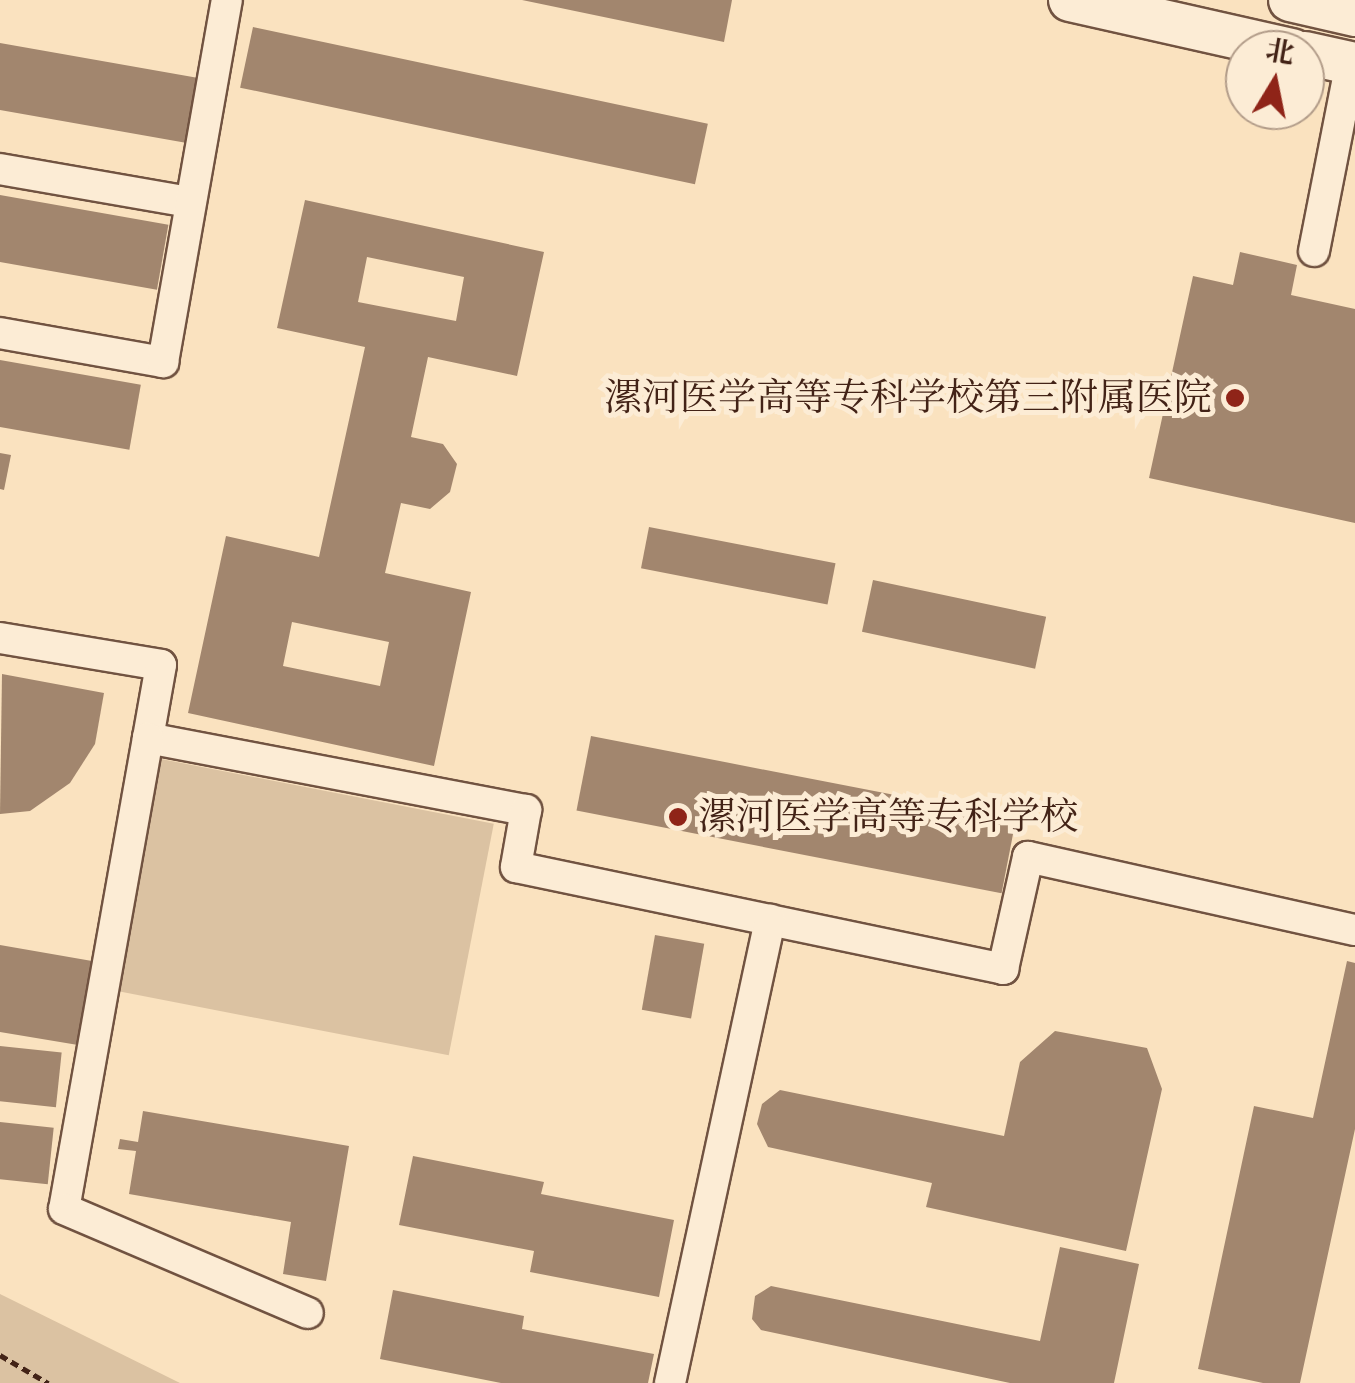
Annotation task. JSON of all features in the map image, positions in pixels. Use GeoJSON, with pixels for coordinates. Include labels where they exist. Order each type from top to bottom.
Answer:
{"type":"FeatureCollection","features":[{"type":"Feature","properties":{"kind":"main road"},"geometry":{"type":"LineString","coordinates":[[1070,0],[1225,35]]}},
{"type":"Feature","properties":{"kind":"main road"},"geometry":{"type":"LineString","coordinates":[[1302,1],[1355,15]]}},
{"type":"Feature","properties":{"kind":"main road"},"geometry":{"type":"LineString","coordinates":[[1325,58],[1353,64]]}},
{"type":"Feature","properties":{"kind":"street"},"geometry":{"type":"LineString","coordinates":[[0,332],[163,362],[227,0]]}},
{"type":"Feature","properties":{"kind":"street"},"geometry":{"type":"LineString","coordinates":[[1314,251],[1353,64]]}},
{"type":"Feature","properties":{"kind":"street"},"geometry":{"type":"LineString","coordinates":[[0,169],[190,202]]}},
{"type":"Feature","properties":{"kind":"street"},"geometry":{"type":"LineString","coordinates":[[0,638],[161,665],[64,1209],[308,1313]]}},
{"type":"Feature","properties":{"kind":"street"},"geometry":{"type":"LineString","coordinates":[[148,738],[526,810],[516,867],[1002,969],[1028,857],[1355,930]]}},
{"type":"Feature","properties":{"kind":"street"},"geometry":{"type":"LineString","coordinates":[[670,1383],[770,920]]}},
{"type":"Feature","properties":{"kind":"path"},"geometry":{"type":"LineString","coordinates":[[0,1366],[2,1356],[48,1383]]}},
{"type":"Feature","properties":{"kind":"shaded area"},"geometry":{"type":"Polygon","coordinates":[[[161,759],[494,824],[449,1055],[116,991],[161,759]]]}},
{"type":"Feature","properties":{"kind":"shaded area"},"geometry":{"type":"Polygon","coordinates":[[[0,1294],[180,1383],[0,1383],[0,1294]]]}},
{"type":"Feature","properties":{"kind":"building"},"geometry":{"type":"Polygon","coordinates":[[[522,0],[732,0],[724,42],[522,0]]]}},
{"type":"Feature","properties":{"kind":"building"},"geometry":{"type":"Polygon","coordinates":[[[253,27],[708,124],[695,184],[240,88],[253,27]]]}},
{"type":"Feature","properties":{"kind":"building"},"geometry":{"type":"Polygon","coordinates":[[[0,43],[197,78],[186,143],[0,110],[0,43]]]}},
{"type":"Feature","properties":{"kind":"building"},"geometry":{"type":"Polygon","coordinates":[[[0,195],[168,225],[157,290],[0,262],[0,195]]]}},
{"type":"Feature","properties":{"kind":"building"},"geometry":{"type":"Polygon","coordinates":[[[305,200],[544,252],[517,376],[428,357],[411,437],[443,444],[457,464],[450,492],[430,509],[401,503],[385,573],[471,592],[434,766],[188,713],[226,536],[319,557],[365,347],[277,328],[305,200]],[[367,257],[358,302],[456,321],[464,277],[367,257]],[[292,622],[283,666],[380,686],[389,642],[292,622]]]}},
{"type":"Feature","properties":{"kind":"building"},"geometry":{"type":"Polygon","coordinates":[[[1240,252],[1297,265],[1291,295],[1355,309],[1355,523],[1149,478],[1193,276],[1233,285],[1240,252]]]}},
{"type":"Feature","properties":{"kind":"building"},"geometry":{"type":"Polygon","coordinates":[[[0,360],[141,385],[129,450],[0,427],[0,360]]]}},
{"type":"Feature","properties":{"kind":"building"},"geometry":{"type":"Polygon","coordinates":[[[0,453],[11,455],[4,490],[0,489],[0,453]]]}},
{"type":"Feature","properties":{"kind":"building"},"geometry":{"type":"Polygon","coordinates":[[[649,527],[836,563],[827,604],[641,568],[649,527]]]}},
{"type":"Feature","properties":{"kind":"building"},"geometry":{"type":"Polygon","coordinates":[[[873,580],[1046,617],[1035,669],[862,632],[873,580]]]}},
{"type":"Feature","properties":{"kind":"building"},"geometry":{"type":"Polygon","coordinates":[[[2,674],[104,693],[95,744],[70,783],[30,811],[0,814],[2,674]]]}},
{"type":"Feature","properties":{"kind":"building"},"geometry":{"type":"Polygon","coordinates":[[[591,736],[1016,819],[1002,893],[576,811],[591,736]]]}},
{"type":"Feature","properties":{"kind":"building"},"geometry":{"type":"Polygon","coordinates":[[[655,935],[704,944],[691,1019],[642,1010],[655,935]]]}},
{"type":"Feature","properties":{"kind":"building"},"geometry":{"type":"Polygon","coordinates":[[[0,945],[92,961],[78,1045],[0,1032],[0,945]]]}},
{"type":"Feature","properties":{"kind":"building"},"geometry":{"type":"Polygon","coordinates":[[[1347,961],[1355,963],[1355,1129],[1300,1383],[1263,1383],[1198,1369],[1254,1106],[1313,1118],[1347,961]]]}},
{"type":"Feature","properties":{"kind":"building"},"geometry":{"type":"Polygon","coordinates":[[[1055,1031],[1147,1048],[1162,1089],[1126,1251],[926,1207],[932,1183],[768,1147],[757,1124],[762,1104],[780,1090],[1004,1136],[1020,1062],[1055,1031]]]}},
{"type":"Feature","properties":{"kind":"building"},"geometry":{"type":"Polygon","coordinates":[[[0,1046],[62,1052],[56,1107],[0,1101],[0,1046]]]}},
{"type":"Feature","properties":{"kind":"building"},"geometry":{"type":"Polygon","coordinates":[[[143,1111],[349,1146],[326,1281],[283,1274],[291,1222],[129,1194],[136,1151],[118,1149],[120,1139],[138,1142],[143,1111]]]}},
{"type":"Feature","properties":{"kind":"building"},"geometry":{"type":"Polygon","coordinates":[[[0,1122],[54,1128],[48,1184],[0,1179],[0,1122]]]}},
{"type":"Feature","properties":{"kind":"building"},"geometry":{"type":"Polygon","coordinates":[[[413,1156],[544,1182],[541,1194],[674,1220],[659,1297],[530,1272],[534,1251],[399,1225],[413,1156]]]}},
{"type":"Feature","properties":{"kind":"building"},"geometry":{"type":"Polygon","coordinates":[[[1060,1247],[1139,1264],[1114,1383],[1010,1383],[761,1330],[752,1319],[755,1296],[771,1286],[1040,1341],[1060,1247]]]}},
{"type":"Feature","properties":{"kind":"building"},"geometry":{"type":"Polygon","coordinates":[[[393,1290],[524,1316],[522,1329],[654,1354],[648,1383],[501,1383],[380,1359],[393,1290]]]}},
{"type":"Feature","properties":{"kind":"place","name":"漯河医学高等专科学校第三附属医院"},"geometry":{"type":"Point","coordinates":[1235,398]}},
{"type":"Feature","properties":{"kind":"place","name":"漯河医学高等专科学校"},"geometry":{"type":"Point","coordinates":[678,817]}}]}
